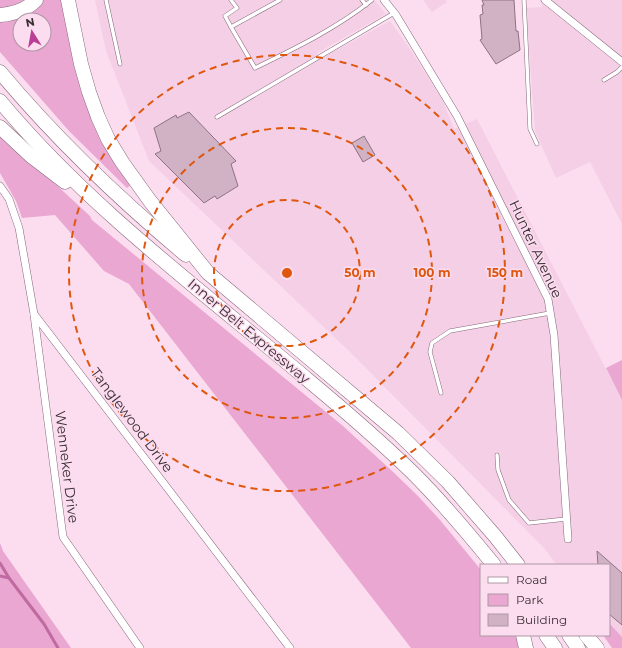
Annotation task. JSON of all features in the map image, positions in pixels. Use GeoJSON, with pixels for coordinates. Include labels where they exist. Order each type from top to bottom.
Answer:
{"type":"FeatureCollection","features":[{"type":"Feature","properties":{"kind":"highway"},"geometry":{"type":"LineString","coordinates":[[0,15],[21,11],[30,6],[36,0]]}},
{"type":"Feature","properties":{"kind":"highway"},"geometry":{"type":"LineString","coordinates":[[68,0],[81,64],[89,92],[108,139],[134,180],[208,273]]}},
{"type":"Feature","properties":{"kind":"highway","name":"Inner Belt Expressway"},"geometry":{"type":"LineString","coordinates":[[0,72],[95,175],[143,218],[398,433],[448,482],[517,564]]}},
{"type":"Feature","properties":{"kind":"highway","name":"Inner Belt Expressway"},"geometry":{"type":"LineString","coordinates":[[0,101],[52,158],[116,220],[387,448],[461,524],[493,564]]}},
{"type":"Feature","properties":{"kind":"highway"},"geometry":{"type":"LineString","coordinates":[[0,127],[31,156],[116,220]]}},
{"type":"Feature","properties":{"kind":"highway"},"geometry":{"type":"LineString","coordinates":[[495,536],[521,564]]}},
{"type":"Feature","properties":{"kind":"highway"},"geometry":{"type":"LineString","coordinates":[[523,636],[526,648]]}},
{"type":"Feature","properties":{"kind":"highway"},"geometry":{"type":"LineString","coordinates":[[547,636],[555,648]]}},
{"type":"Feature","properties":{"kind":"highway"},"geometry":{"type":"LineString","coordinates":[[570,636],[578,648]]}},
{"type":"Feature","properties":{"kind":"highway"},"geometry":{"type":"LineString","coordinates":[[587,636],[597,648]]}},
{"type":"Feature","properties":{"kind":"street","name":"Hunter Avenue"},"geometry":{"type":"LineString","coordinates":[[384,0],[394,13],[457,116],[548,299],[554,335],[568,539]]}},
{"type":"Feature","properties":{"kind":"street"},"geometry":{"type":"LineString","coordinates":[[545,0],[622,62]]}},
{"type":"Feature","properties":{"kind":"street","name":"Tanglewood Drive"},"geometry":{"type":"LineString","coordinates":[[0,186],[8,199],[19,228],[34,314],[290,648]]}},
{"type":"Feature","properties":{"kind":"street","name":"Wenneker Drive"},"geometry":{"type":"LineString","coordinates":[[34,314],[63,537],[140,648]]}},
{"type":"Feature","properties":{"kind":"lane"},"geometry":{"type":"LineString","coordinates":[[106,0],[120,64]]}},
{"type":"Feature","properties":{"kind":"lane"},"geometry":{"type":"LineString","coordinates":[[231,0],[237,8],[225,16],[255,68],[308,42],[372,0]]}},
{"type":"Feature","properties":{"kind":"lane"},"geometry":{"type":"LineString","coordinates":[[232,27],[280,0]]}},
{"type":"Feature","properties":{"kind":"lane"},"geometry":{"type":"LineString","coordinates":[[362,0],[366,5]]}},
{"type":"Feature","properties":{"kind":"lane"},"geometry":{"type":"LineString","coordinates":[[524,0],[530,129],[537,144]]}},
{"type":"Feature","properties":{"kind":"lane"},"geometry":{"type":"LineString","coordinates":[[217,117],[394,13]]}},
{"type":"Feature","properties":{"kind":"lane"},"geometry":{"type":"LineString","coordinates":[[604,80],[622,67]]}},
{"type":"Feature","properties":{"kind":"lane"},"geometry":{"type":"LineString","coordinates":[[441,393],[430,352],[432,343],[450,331],[550,313]]}},
{"type":"Feature","properties":{"kind":"lane"},"geometry":{"type":"LineString","coordinates":[[497,455],[498,470],[508,500],[529,523],[566,519]]}},
{"type":"Feature","properties":{"kind":"shaded area"},"geometry":{"type":"Polygon","coordinates":[[[95,0],[374,0],[386,14],[317,53],[320,59],[390,21],[442,99],[454,129],[477,119],[622,400],[622,637],[610,624],[610,564],[556,564],[544,548],[350,352],[149,161],[106,51],[95,0]]]}},
{"type":"Feature","properties":{"kind":"shaded area"},"geometry":{"type":"Polygon","coordinates":[[[423,0],[446,0],[447,2],[432,12],[423,0]]]}},
{"type":"Feature","properties":{"kind":"shaded area"},"geometry":{"type":"Polygon","coordinates":[[[541,0],[622,0],[622,224],[590,162],[556,178],[535,131],[526,8],[542,7],[541,0]]]}},
{"type":"Feature","properties":{"kind":"green space"},"geometry":{"type":"Polygon","coordinates":[[[0,0],[30,0],[21,6],[0,10],[0,0]]]}},
{"type":"Feature","properties":{"kind":"green space"},"geometry":{"type":"Polygon","coordinates":[[[43,0],[64,0],[77,65],[132,184],[127,188],[69,131],[0,52],[0,21],[12,15],[12,52],[52,52],[52,12],[18,12],[43,0]]]}},
{"type":"Feature","properties":{"kind":"green space"},"geometry":{"type":"Polygon","coordinates":[[[0,133],[90,216],[92,220],[343,426],[417,495],[440,520],[480,569],[480,636],[519,636],[521,648],[411,648],[129,284],[104,271],[55,215],[22,218],[16,201],[0,173],[0,133]]]}},
{"type":"Feature","properties":{"kind":"green space"},"geometry":{"type":"Polygon","coordinates":[[[622,360],[622,400],[606,368],[622,360]]]}},
{"type":"Feature","properties":{"kind":"green space"},"geometry":{"type":"Polygon","coordinates":[[[0,543],[3,551],[71,648],[0,648],[0,543]]]}},
{"type":"Feature","properties":{"kind":"green space"},"geometry":{"type":"Polygon","coordinates":[[[610,624],[622,637],[622,648],[612,648],[604,636],[610,636],[610,624]]]}},
{"type":"Feature","properties":{"kind":"building"},"geometry":{"type":"Polygon","coordinates":[[[482,0],[514,0],[516,31],[518,31],[520,50],[496,64],[480,40],[482,39],[480,15],[483,14],[482,5],[484,5],[482,0]]]}},
{"type":"Feature","properties":{"kind":"building"},"geometry":{"type":"Polygon","coordinates":[[[189,112],[236,161],[231,164],[238,186],[217,199],[215,196],[204,203],[155,154],[161,151],[154,128],[176,115],[177,118],[189,112]]]}},
{"type":"Feature","properties":{"kind":"building"},"geometry":{"type":"Polygon","coordinates":[[[364,136],[375,155],[363,162],[352,143],[364,136]]]}},
{"type":"Feature","properties":{"kind":"building"},"geometry":{"type":"Polygon","coordinates":[[[597,551],[622,573],[622,625],[610,615],[610,564],[598,564],[597,551]]]}},
{"type":"Feature","properties":{"kind":"waterway"},"geometry":{"type":"LineString","coordinates":[[0,563],[9,578]]}},
{"type":"Feature","properties":{"kind":"waterway"},"geometry":{"type":"LineString","coordinates":[[0,576],[9,578],[44,624],[58,648]]}}]}
